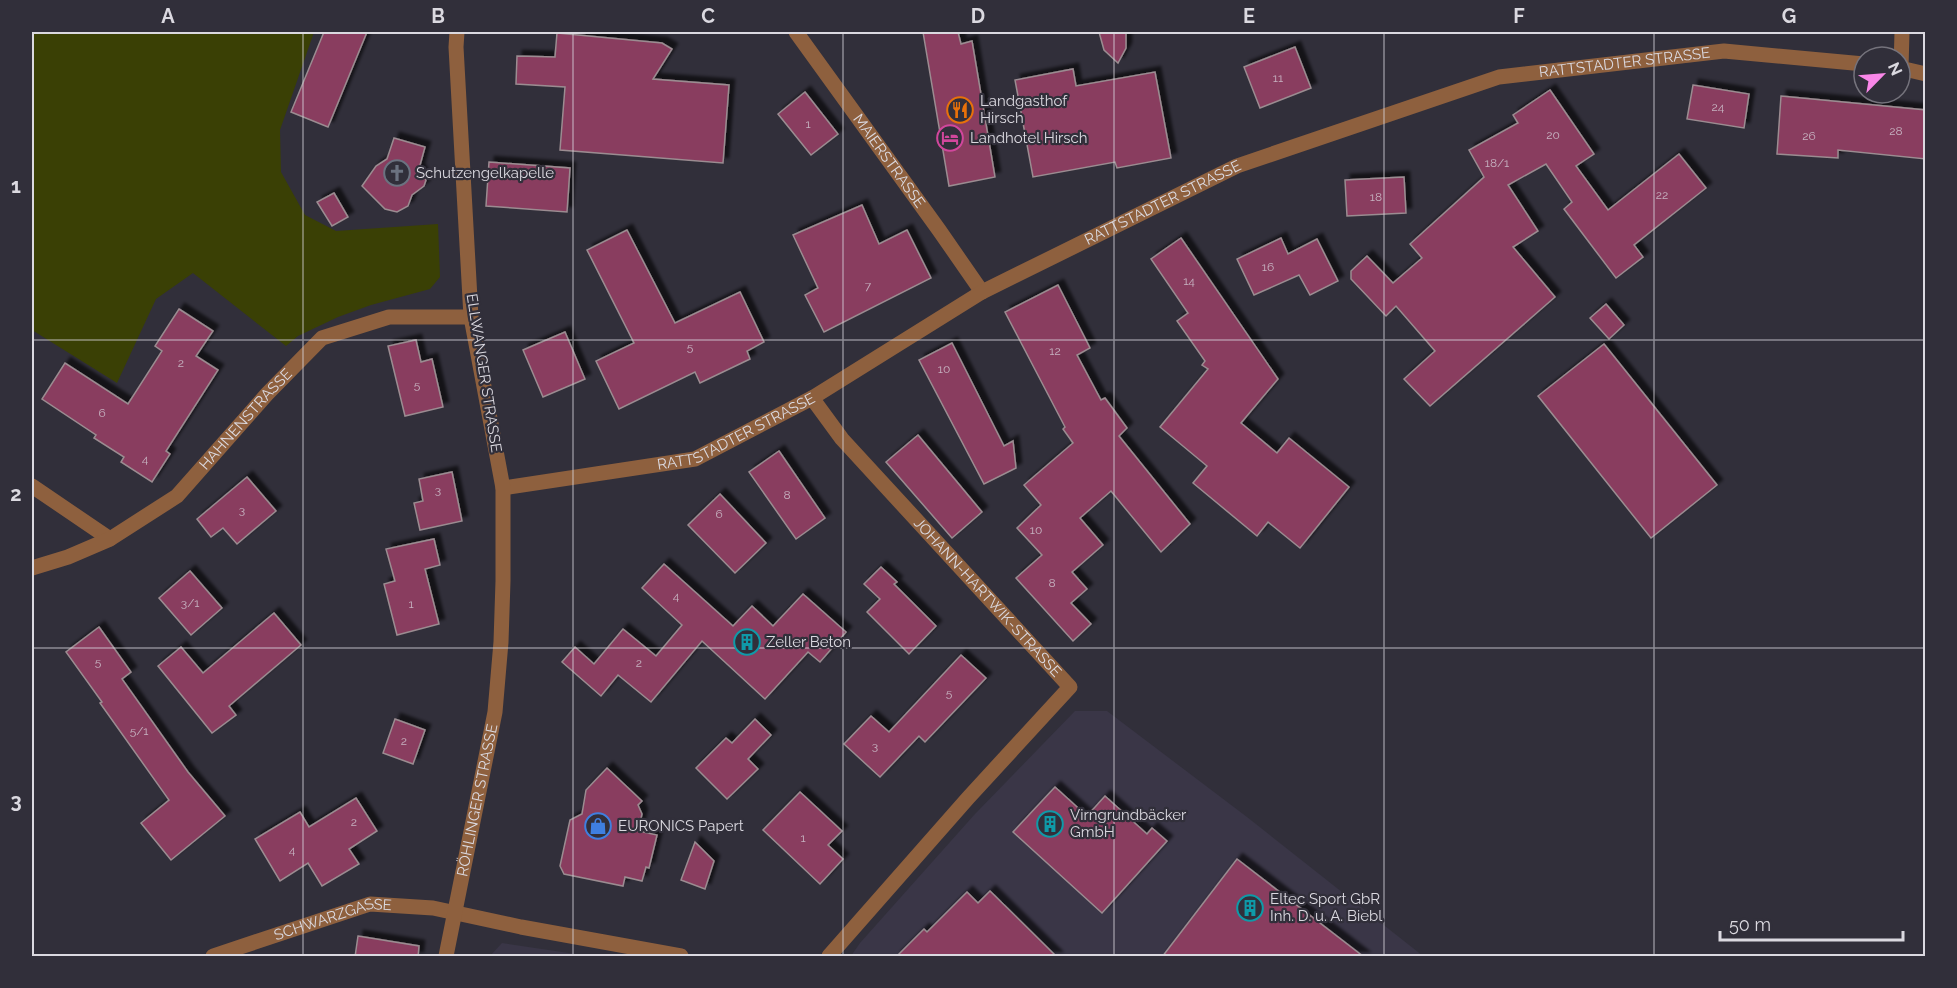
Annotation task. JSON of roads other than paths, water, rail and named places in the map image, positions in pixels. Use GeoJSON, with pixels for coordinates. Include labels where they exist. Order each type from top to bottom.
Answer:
{"type":"FeatureCollection","features":[{"type":"Feature","properties":{"kind":"street","name":"ELLWANGER STRASSE"},"geometry":{"type":"LineString","coordinates":[[457,32],[471,317],[503,488],[501,642]]}},
{"type":"Feature","properties":{"kind":"street","name":"MAIERSTRASSE"},"geometry":{"type":"LineString","coordinates":[[796,32],[982,292]]}},
{"type":"Feature","properties":{"kind":"street","name":"RATTSTADTER STRASSE"},"geometry":{"type":"LineString","coordinates":[[503,488],[695,459],[812,398],[982,292],[1237,166],[1499,77],[1724,51],[1852,63]]}},
{"type":"Feature","properties":{"kind":"street","name":"HAHNENSTRASSE"},"geometry":{"type":"LineString","coordinates":[[32,568],[68,557],[110,539],[177,496],[267,394],[322,338],[389,317],[471,317]]}},
{"type":"Feature","properties":{"kind":"street","name":"JOHANN-HARTWIK-STRASSE"},"geometry":{"type":"LineString","coordinates":[[812,398],[842,439],[1070,687],[968,798],[829,957]]}},
{"type":"Feature","properties":{"kind":"street"},"geometry":{"type":"LineString","coordinates":[[32,486],[110,539]]}},
{"type":"Feature","properties":{"kind":"street","name":"RÖHLINGER STRASSE"},"geometry":{"type":"LineString","coordinates":[[446,957],[495,712],[501,642]]}},
{"type":"Feature","properties":{"kind":"street","name":"SCHWARZGASSE"},"geometry":{"type":"LineString","coordinates":[[213,957],[370,904],[433,908],[681,957]]}},
{"type":"Feature","properties":{"kind":"place","name":"Landgasthof Hirsch"},"geometry":{"type":"Point","coordinates":[960,110]}},
{"type":"Feature","properties":{"kind":"place","name":"Landhotel Hirsch"},"geometry":{"type":"Point","coordinates":[950,138]}},
{"type":"Feature","properties":{"kind":"place","name":"Schutzengelkapelle"},"geometry":{"type":"Point","coordinates":[397,173]}},
{"type":"Feature","properties":{"kind":"place","name":"Zeller Beton"},"geometry":{"type":"Point","coordinates":[747,642]}},
{"type":"Feature","properties":{"kind":"place","name":"Virngrundbäcker GmbH"},"geometry":{"type":"Point","coordinates":[1050,824]}},
{"type":"Feature","properties":{"kind":"place","name":"EURONICS Papert"},"geometry":{"type":"Point","coordinates":[598,826]}},
{"type":"Feature","properties":{"kind":"place","name":"Eltec Sport GbR Inh. D. u. A. Biebl"},"geometry":{"type":"Point","coordinates":[1250,908]}}]}
